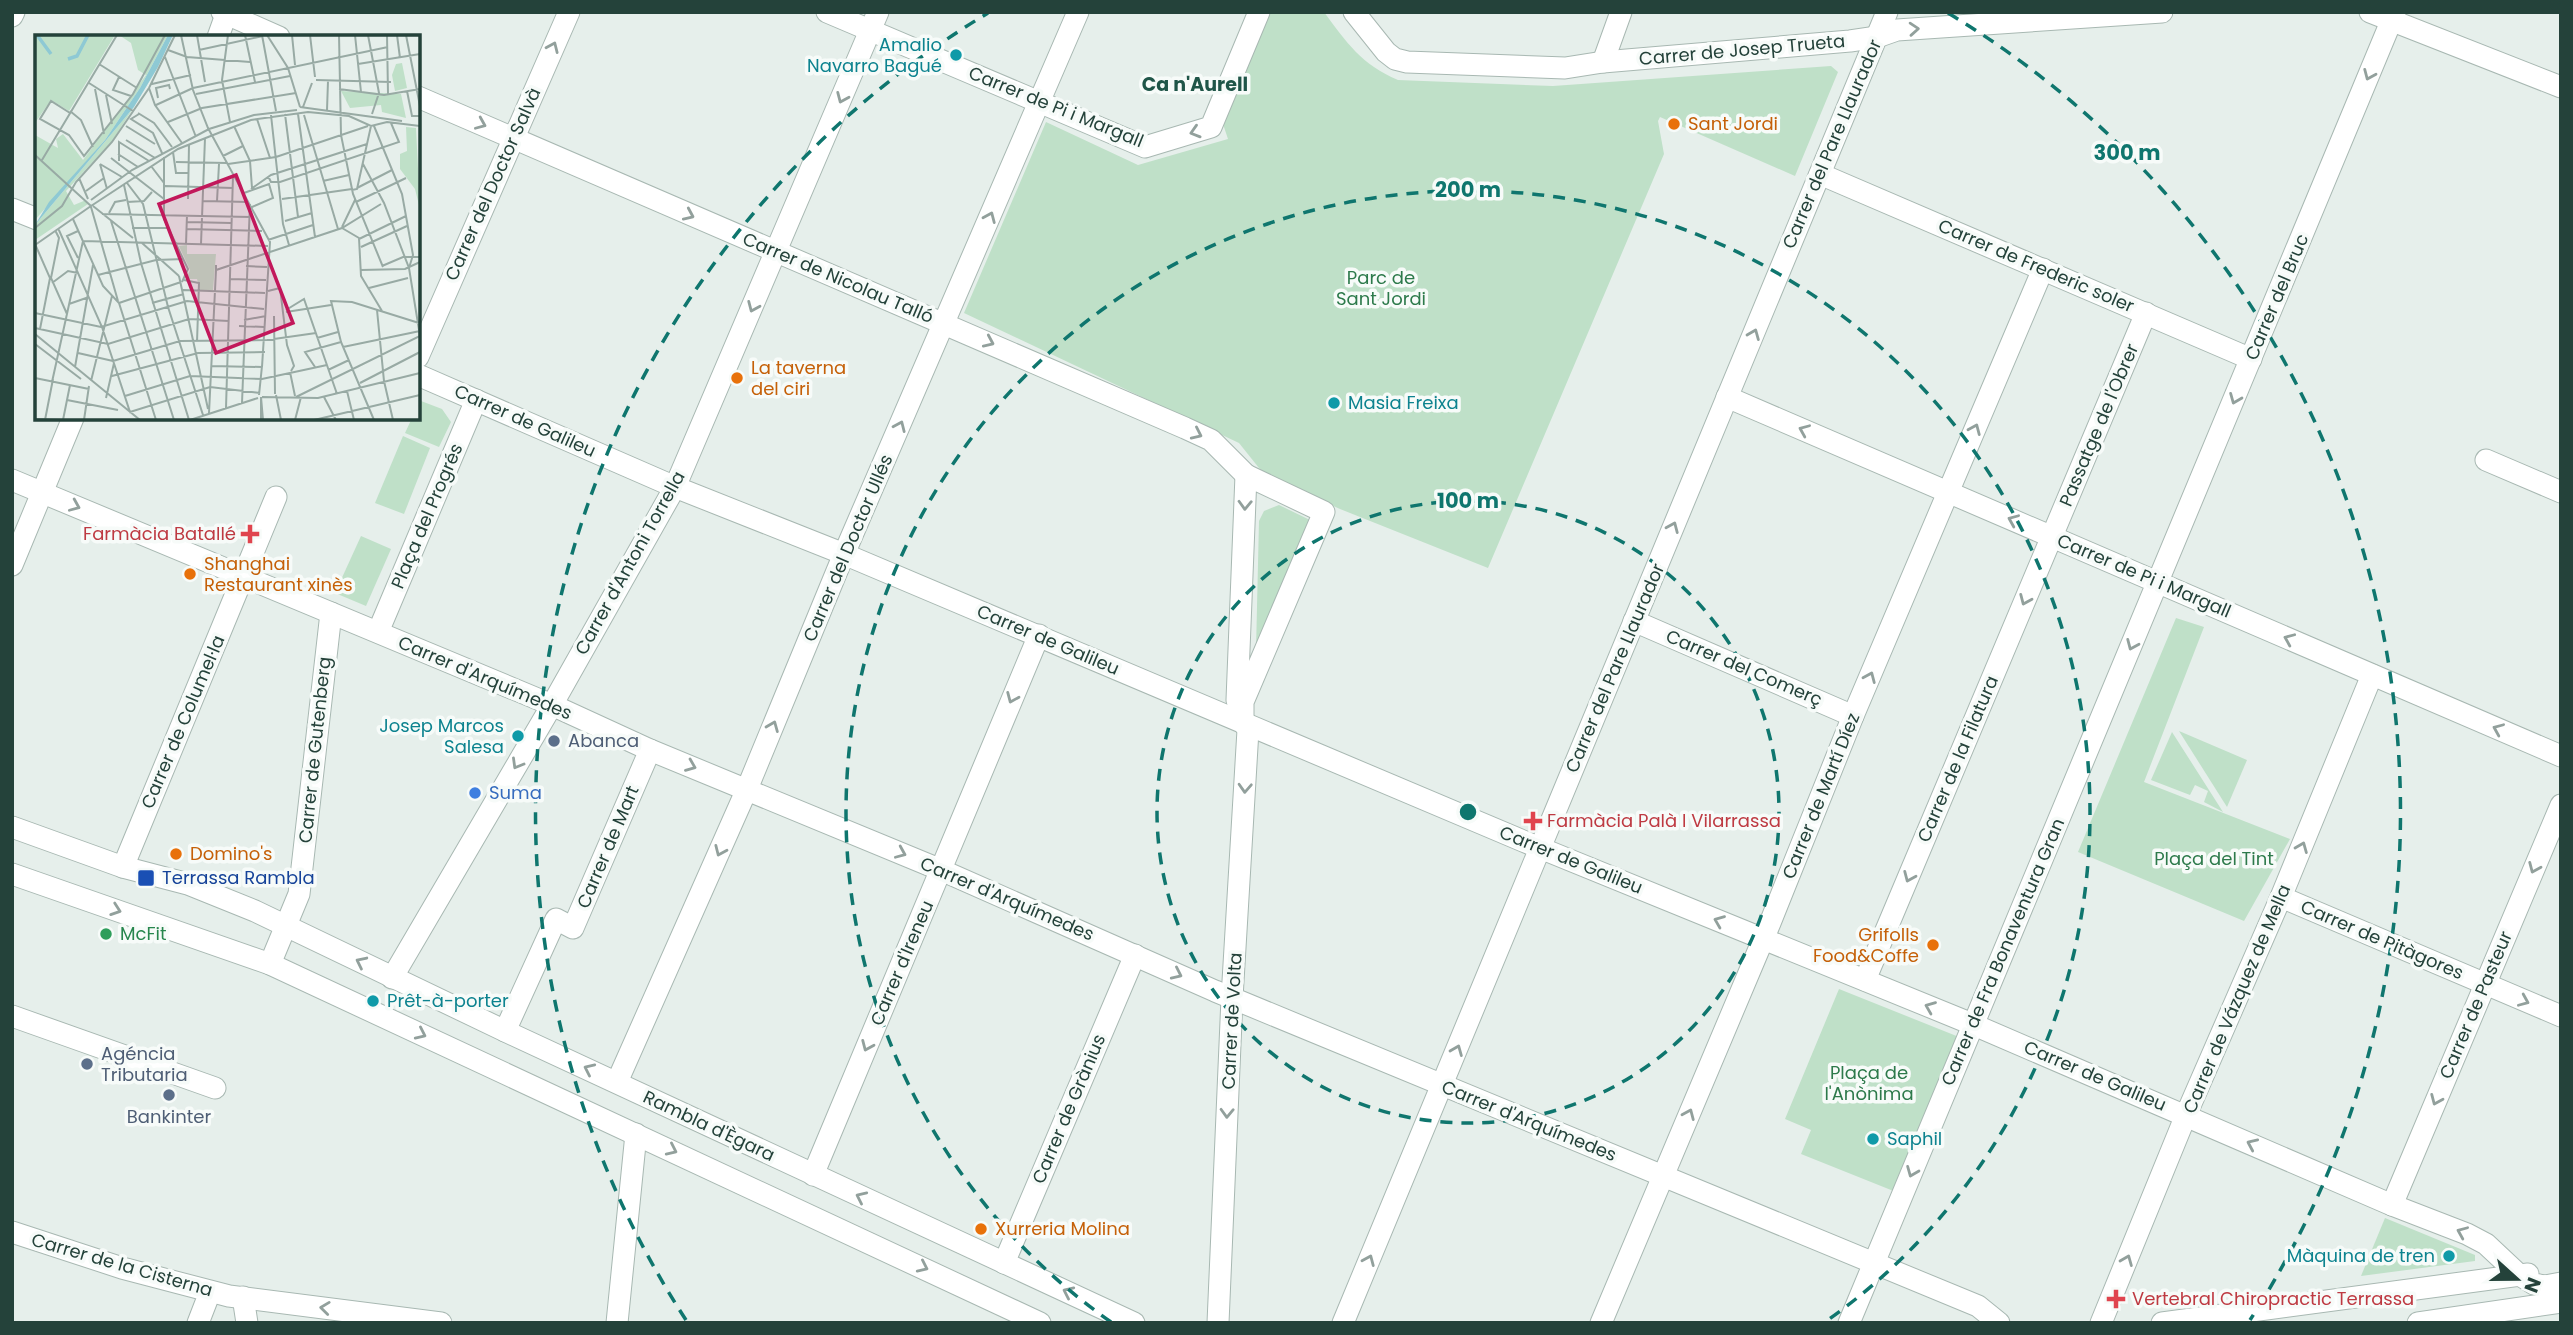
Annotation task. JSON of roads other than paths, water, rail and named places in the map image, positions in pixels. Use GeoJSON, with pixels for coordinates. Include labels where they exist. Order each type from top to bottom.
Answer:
{"type":"FeatureCollection","features":[{"type":"Feature","properties":{"kind":"street","name":"Carrer del Doctor Salvà"},"geometry":{"type":"LineString","coordinates":[[420,352],[569,12]]}},
{"type":"Feature","properties":{"kind":"street","name":"Carrer de Pi i Margall"},"geometry":{"type":"LineString","coordinates":[[827,12],[874,22],[1040,102],[1145,147],[1211,127],[1259,12]]}},
{"type":"Feature","properties":{"kind":"street","name":"Carrer del Doctor Ullés"},"geometry":{"type":"LineString","coordinates":[[617,1082],[747,789],[844,554],[1077,12]]}},
{"type":"Feature","properties":{"kind":"street","name":"Carrer de Josep Trueta"},"geometry":{"type":"LineString","coordinates":[[1354,12],[1395,59],[1420,63],[1565,68],[1603,62],[1741,52],[1877,37],[1897,30],[2155,13]]}},
{"type":"Feature","properties":{"kind":"street"},"geometry":{"type":"LineString","coordinates":[[1373,35],[1374,12]]}},
{"type":"Feature","properties":{"kind":"street"},"geometry":{"type":"LineString","coordinates":[[1603,62],[1621,12]]}},
{"type":"Feature","properties":{"kind":"street","name":"Carrer del Pare Llaurador"},"geometry":{"type":"LineString","coordinates":[[1343,1323],[1887,12]]}},
{"type":"Feature","properties":{"kind":"street"},"geometry":{"type":"LineString","coordinates":[[2370,12],[2393,17],[2561,87]]}},
{"type":"Feature","properties":{"kind":"street"},"geometry":{"type":"LineString","coordinates":[[219,35],[225,13],[274,35]]}},
{"type":"Feature","properties":{"kind":"street","name":"Carrer del Bruc"},"geometry":{"type":"LineString","coordinates":[[2158,583],[2393,17]]}},
{"type":"Feature","properties":{"kind":"street","name":"Carrer d'Antoni Torrella"},"geometry":{"type":"LineString","coordinates":[[392,978],[675,487],[874,22]]}},
{"type":"Feature","properties":{"kind":"street","name":"Carrer de Nicolau Talló"},"geometry":{"type":"LineString","coordinates":[[420,98],[1211,440],[1246,475],[1325,512],[1243,702],[1243,722]]}},
{"type":"Feature","properties":{"kind":"street","name":"Carrer de Frederic soler"},"geometry":{"type":"LineString","coordinates":[[1820,174],[2251,359]]}},
{"type":"Feature","properties":{"kind":"street"},"geometry":{"type":"LineString","coordinates":[[12,209],[35,218]]}},
{"type":"Feature","properties":{"kind":"street","name":"Carrer de Martí Díez"},"geometry":{"type":"LineString","coordinates":[[1601,1323],[1763,939],[1853,716],[2043,269]]}},
{"type":"Feature","properties":{"kind":"street","name":"Passatge de l'Obrer"},"geometry":{"type":"LineString","coordinates":[[2052,537],[2146,313]]}},
{"type":"Feature","properties":{"kind":"street","name":"Carrer de Galileu"},"geometry":{"type":"LineString","coordinates":[[420,376],[675,487],[1039,635],[1540,848],[1972,1024],[2186,1115],[2486,1244],[2518,1275],[2534,1284],[2546,1286],[2561,1283]]}},
{"type":"Feature","properties":{"kind":"street","name":"Carrer de Pi i Margall"},"geometry":{"type":"LineString","coordinates":[[1727,397],[2561,756]]}},
{"type":"Feature","properties":{"kind":"street","name":"Plaça del Progrés"},"geometry":{"type":"LineString","coordinates":[[378,632],[476,400]]}},
{"type":"Feature","properties":{"kind":"street"},"geometry":{"type":"LineString","coordinates":[[12,565],[72,420]]}},
{"type":"Feature","properties":{"kind":"street"},"geometry":{"type":"LineString","coordinates":[[2486,460],[2561,492]]}},
{"type":"Feature","properties":{"kind":"street"},"geometry":{"type":"LineString","coordinates":[[1243,722],[1237,700],[1246,475]]}},
{"type":"Feature","properties":{"kind":"street","name":"Carrer d'Arquímedes"},"geometry":{"type":"LineString","coordinates":[[12,480],[941,870],[1232,998],[1978,1306],[1999,1323]]}},
{"type":"Feature","properties":{"kind":"street"},"geometry":{"type":"LineString","coordinates":[[244,576],[276,497]]}},
{"type":"Feature","properties":{"kind":"street","name":"Carrer de la Filatura"},"geometry":{"type":"LineString","coordinates":[[1865,980],[2052,537]]}},
{"type":"Feature","properties":{"kind":"street","name":"Carrer de Columel·la"},"geometry":{"type":"LineString","coordinates":[[122,867],[244,576]]}},
{"type":"Feature","properties":{"kind":"street","name":"Carrer de Fra Bonaventura Gran"},"geometry":{"type":"LineString","coordinates":[[1849,1323],[2158,583]]}},
{"type":"Feature","properties":{"kind":"street","name":"Carrer de Gutenberg"},"geometry":{"type":"LineString","coordinates":[[286,926],[299,894],[331,613]]}},
{"type":"Feature","properties":{"kind":"street","name":"Carrer del Comerç"},"geometry":{"type":"LineString","coordinates":[[1634,621],[1853,716]]}},
{"type":"Feature","properties":{"kind":"street","name":"Carrer d'Ireneu"},"geometry":{"type":"LineString","coordinates":[[813,1175],[1039,635]]}},
{"type":"Feature","properties":{"kind":"street","name":"Carrer de Vázquez de Mella"},"geometry":{"type":"LineString","coordinates":[[2101,1323],[2372,675]]}},
{"type":"Feature","properties":{"kind":"street","name":"Carrer de Volta"},"geometry":{"type":"LineString","coordinates":[[1218,1323],[1232,998],[1248,730],[1243,722]]}},
{"type":"Feature","properties":{"kind":"street","name":"Carrer de Mart"},"geometry":{"type":"LineString","coordinates":[[505,1031],[555,919],[573,928],[650,750]]}},
{"type":"Feature","properties":{"kind":"street","name":"Carrer de Pasteur"},"geometry":{"type":"LineString","coordinates":[[2392,1205],[2561,805]]}},
{"type":"Feature","properties":{"kind":"street","name":"Rambla d'Ègara"},"geometry":{"type":"LineString","coordinates":[[12,827],[122,867],[188,884],[286,926],[505,1031],[1134,1323]]}},
{"type":"Feature","properties":{"kind":"street"},"geometry":{"type":"LineString","coordinates":[[12,874],[270,964],[1041,1323]]}},
{"type":"Feature","properties":{"kind":"street","name":"Carrer de Pitàgores"},"geometry":{"type":"LineString","coordinates":[[2281,897],[2561,1016]]}},
{"type":"Feature","properties":{"kind":"street"},"geometry":{"type":"LineString","coordinates":[[270,964],[286,926]]}},
{"type":"Feature","properties":{"kind":"street","name":"Carrer de Grànius"},"geometry":{"type":"LineString","coordinates":[[1004,1263],[1135,955]]}},
{"type":"Feature","properties":{"kind":"street"},"geometry":{"type":"LineString","coordinates":[[12,1016],[215,1088]]}},
{"type":"Feature","properties":{"kind":"street"},"geometry":{"type":"LineString","coordinates":[[617,1323],[636,1134]]}},
{"type":"Feature","properties":{"kind":"street","name":"Carrer de la Cisterna"},"geometry":{"type":"LineString","coordinates":[[12,1232],[121,1268],[210,1292],[441,1323]]}},
{"type":"Feature","properties":{"kind":"street"},"geometry":{"type":"LineString","coordinates":[[2162,1323],[2518,1275],[2557,1271],[2561,1273]]}},
{"type":"Feature","properties":{"kind":"street"},"geometry":{"type":"LineString","coordinates":[[2487,1313],[2499,1288],[2518,1275]]}},
{"type":"Feature","properties":{"kind":"street"},"geometry":{"type":"LineString","coordinates":[[198,1323],[210,1292]]}},
{"type":"Feature","properties":{"kind":"street"},"geometry":{"type":"LineString","coordinates":[[243,1297],[247,1323]]}},
{"type":"Feature","properties":{"kind":"street"},"geometry":{"type":"LineString","coordinates":[[2418,1323],[2561,1302]]}},
{"type":"Feature","properties":{"kind":"place","name":"Amalio Navarro Bagué"},"geometry":{"type":"Point","coordinates":[956,55]}},
{"type":"Feature","properties":{"kind":"place","name":"Sant Jordi"},"geometry":{"type":"Point","coordinates":[1674,124]}},
{"type":"Feature","properties":{"kind":"place","name":"La taverna del ciri"},"geometry":{"type":"Point","coordinates":[737,378]}},
{"type":"Feature","properties":{"kind":"place","name":"Masia Freixa"},"geometry":{"type":"Point","coordinates":[1334,403]}},
{"type":"Feature","properties":{"kind":"place","name":"Farmàcia Batallé"},"geometry":{"type":"Point","coordinates":[250,534]}},
{"type":"Feature","properties":{"kind":"place","name":"Shanghai Restaurant xinès"},"geometry":{"type":"Point","coordinates":[190,574]}},
{"type":"Feature","properties":{"kind":"place","name":"Josep Marcos Salesa"},"geometry":{"type":"Point","coordinates":[518,736]}},
{"type":"Feature","properties":{"kind":"place","name":"Abanca"},"geometry":{"type":"Point","coordinates":[554,741]}},
{"type":"Feature","properties":{"kind":"place","name":"Suma"},"geometry":{"type":"Point","coordinates":[475,793]}},
{"type":"Feature","properties":{"kind":"place","name":"Farmàcia Palà I Vilarrassa"},"geometry":{"type":"Point","coordinates":[1533,821]}},
{"type":"Feature","properties":{"kind":"place","name":"Domino's"},"geometry":{"type":"Point","coordinates":[176,854]}},
{"type":"Feature","properties":{"kind":"place","name":"Terrassa Rambla"},"geometry":{"type":"Point","coordinates":[146,878]}},
{"type":"Feature","properties":{"kind":"place","name":"McFit"},"geometry":{"type":"Point","coordinates":[106,934]}},
{"type":"Feature","properties":{"kind":"place","name":"Grifolls Food&Coffe"},"geometry":{"type":"Point","coordinates":[1933,945]}},
{"type":"Feature","properties":{"kind":"place","name":"Prêt-à-porter"},"geometry":{"type":"Point","coordinates":[373,1001]}},
{"type":"Feature","properties":{"kind":"place","name":"Agéncia Tributaria"},"geometry":{"type":"Point","coordinates":[87,1064]}},
{"type":"Feature","properties":{"kind":"place","name":"Bankinter"},"geometry":{"type":"Point","coordinates":[169,1095]}},
{"type":"Feature","properties":{"kind":"place","name":"Saphil"},"geometry":{"type":"Point","coordinates":[1873,1139]}},
{"type":"Feature","properties":{"kind":"place","name":"Xurreria Molina"},"geometry":{"type":"Point","coordinates":[981,1229]}},
{"type":"Feature","properties":{"kind":"place","name":"Màquina de tren"},"geometry":{"type":"Point","coordinates":[2449,1256]}},
{"type":"Feature","properties":{"kind":"place","name":"Vertebral Chiropractic Terrassa"},"geometry":{"type":"Point","coordinates":[2116,1299]}},
{"type":"Feature","properties":{"kind":"district","name":"Ca n'Aurell"},"geometry":{"type":"Point","coordinates":[1195,84]}},
{"type":"Feature","properties":{"kind":"park label","name":"Parc de Sant Jordi"},"geometry":{"type":"Point","coordinates":[1381,288]}},
{"type":"Feature","properties":{"kind":"park label","name":"Plaça del Tint"},"geometry":{"type":"Point","coordinates":[2214,859]}},
{"type":"Feature","properties":{"kind":"park label","name":"Plaça de l'Anònima"},"geometry":{"type":"Point","coordinates":[1869,1083]}}]}
